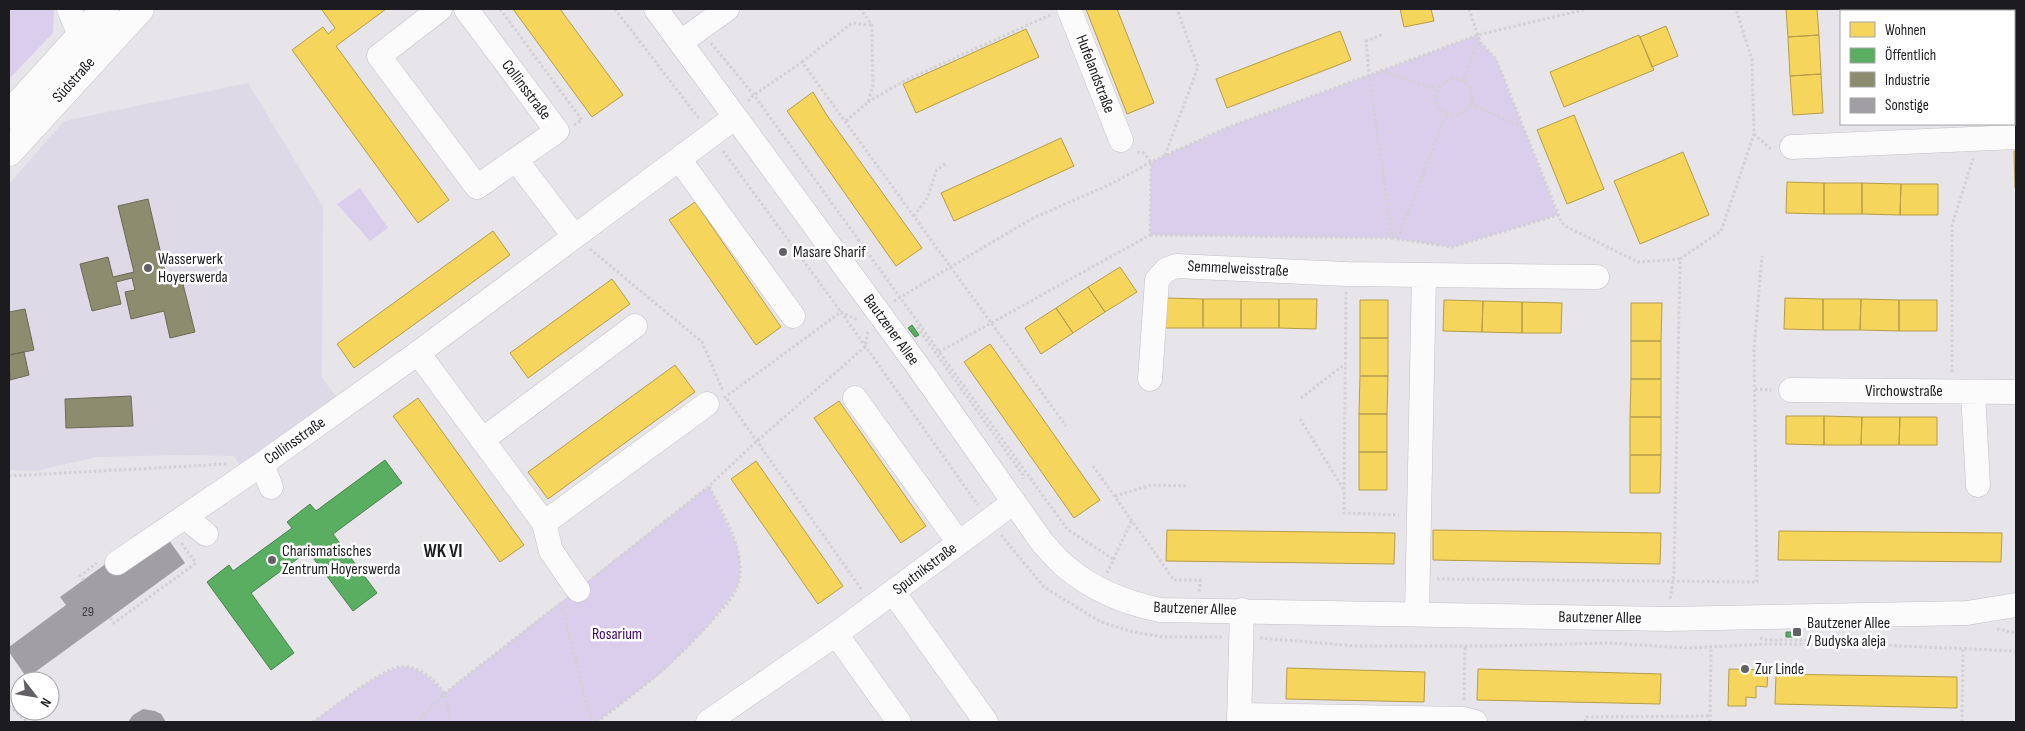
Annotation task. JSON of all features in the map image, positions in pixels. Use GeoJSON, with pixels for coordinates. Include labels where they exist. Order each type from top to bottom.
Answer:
{"type":"FeatureCollection","features":[{"type":"Feature","properties":{"kind":"main road","name":"Südstraße"},"geometry":{"type":"LineString","coordinates":[[9,115],[105,9]]}},
{"type":"Feature","properties":{"kind":"main road","name":"Südstraße"},"geometry":{"type":"LineString","coordinates":[[9,152],[140,9]]}},
{"type":"Feature","properties":{"kind":"street"},"geometry":{"type":"LineString","coordinates":[[9,148],[25,118],[69,70],[78,52],[80,35],[69,9]]}},
{"type":"Feature","properties":{"kind":"street","name":"Collinsstraße"},"geometry":{"type":"LineString","coordinates":[[440,9],[379,56],[477,187],[557,131],[466,9]]}},
{"type":"Feature","properties":{"kind":"street","name":"Bautzener Allee"},"geometry":{"type":"LineString","coordinates":[[656,9],[734,118],[871,320],[917,365],[1042,542],[1066,568],[1089,584],[1134,605],[1160,610],[1669,619],[1967,613],[2016,605]]}},
{"type":"Feature","properties":{"kind":"street"},"geometry":{"type":"LineString","coordinates":[[681,42],[727,9]]}},
{"type":"Feature","properties":{"kind":"street","name":"Hufelandstraße"},"geometry":{"type":"LineString","coordinates":[[1062,11],[1120,140]]}},
{"type":"Feature","properties":{"kind":"street","name":"Collinsstraße"},"geometry":{"type":"LineString","coordinates":[[117,563],[262,464],[418,353],[734,118]]}},
{"type":"Feature","properties":{"kind":"street"},"geometry":{"type":"LineString","coordinates":[[1784,150],[2016,137]]}},
{"type":"Feature","properties":{"kind":"street"},"geometry":{"type":"LineString","coordinates":[[679,159],[793,316]]}},
{"type":"Feature","properties":{"kind":"street"},"geometry":{"type":"LineString","coordinates":[[516,160],[574,236]]}},
{"type":"Feature","properties":{"kind":"street","name":"Semmelweisstraße"},"geometry":{"type":"LineString","coordinates":[[1150,379],[1157,280],[1166,270],[1176,266],[1346,274],[1597,277]]}},
{"type":"Feature","properties":{"kind":"street"},"geometry":{"type":"LineString","coordinates":[[1417,614],[1424,275]]}},
{"type":"Feature","properties":{"kind":"street"},"geometry":{"type":"LineString","coordinates":[[482,440],[635,326]]}},
{"type":"Feature","properties":{"kind":"street"},"geometry":{"type":"LineString","coordinates":[[418,353],[544,523],[551,551],[570,597]]}},
{"type":"Feature","properties":{"kind":"street","name":"Virchowstraße"},"geometry":{"type":"LineString","coordinates":[[1791,390],[2016,392]]}},
{"type":"Feature","properties":{"kind":"street"},"geometry":{"type":"LineString","coordinates":[[1963,391],[1978,485]]}},
{"type":"Feature","properties":{"kind":"street"},"geometry":{"type":"LineString","coordinates":[[855,398],[959,543]]}},
{"type":"Feature","properties":{"kind":"street"},"geometry":{"type":"LineString","coordinates":[[544,523],[716,401]]}},
{"type":"Feature","properties":{"kind":"street"},"geometry":{"type":"LineString","coordinates":[[262,464],[270,487]]}},
{"type":"Feature","properties":{"kind":"street","name":"Sputnikstraße"},"geometry":{"type":"LineString","coordinates":[[708,722],[874,607],[1014,502]]}},
{"type":"Feature","properties":{"kind":"street"},"geometry":{"type":"LineString","coordinates":[[177,522],[206,534]]}},
{"type":"Feature","properties":{"kind":"street"},"geometry":{"type":"LineString","coordinates":[[893,592],[986,722]]}},
{"type":"Feature","properties":{"kind":"street"},"geometry":{"type":"LineString","coordinates":[[1242,610],[1239,718],[1469,721]]}},
{"type":"Feature","properties":{"kind":"street","name":"Bautzener Allee"},"geometry":{"type":"LineString","coordinates":[[1967,613],[2016,620]]}},
{"type":"Feature","properties":{"kind":"street"},"geometry":{"type":"LineString","coordinates":[[836,634],[899,722]]}},
{"type":"Feature","properties":{"kind":"path"},"geometry":{"type":"LineString","coordinates":[[500,9],[582,120],[568,131]]}},
{"type":"Feature","properties":{"kind":"path"},"geometry":{"type":"LineString","coordinates":[[615,9],[711,135],[841,312],[989,520],[1044,587],[1101,622],[1133,632],[1163,638],[1284,638],[1357,646],[1608,643],[1689,648],[1768,644],[1963,648],[2016,651]]}},
{"type":"Feature","properties":{"kind":"path"},"geometry":{"type":"LineString","coordinates":[[860,9],[872,25],[873,85],[868,102]]}},
{"type":"Feature","properties":{"kind":"path"},"geometry":{"type":"LineString","coordinates":[[1165,156],[1198,67],[1177,9]]}},
{"type":"Feature","properties":{"kind":"path"},"geometry":{"type":"LineString","coordinates":[[1469,9],[1480,42],[1496,59],[1558,215],[1565,226],[1638,262],[1680,259],[1721,231],[1754,134],[1752,60],[1736,9]]}},
{"type":"Feature","properties":{"kind":"path"},"geometry":{"type":"LineString","coordinates":[[416,722],[445,693],[570,597],[709,486],[757,441],[865,347],[871,320],[899,296],[1031,218],[1109,185],[1151,162],[1226,128],[1478,35],[1588,9]]}},
{"type":"Feature","properties":{"kind":"path"},"geometry":{"type":"LineString","coordinates":[[846,121],[868,102],[904,80],[1062,11]]}},
{"type":"Feature","properties":{"kind":"path"},"geometry":{"type":"LineString","coordinates":[[734,118],[754,95],[802,62],[852,23],[872,25]]}},
{"type":"Feature","properties":{"kind":"path"},"geometry":{"type":"LineString","coordinates":[[704,26],[710,41],[754,95],[1067,529],[1113,560]]}},
{"type":"Feature","properties":{"kind":"path"},"geometry":{"type":"LineString","coordinates":[[1384,34],[1366,41],[1392,238]]}},
{"type":"Feature","properties":{"kind":"path"},"geometry":{"type":"LineString","coordinates":[[1462,82],[1471,58],[1480,42]]}},
{"type":"Feature","properties":{"kind":"path"},"geometry":{"type":"LineString","coordinates":[[802,62],[1066,426]]}},
{"type":"Feature","properties":{"kind":"path"},"geometry":{"type":"LineString","coordinates":[[1380,70],[1437,90]]}},
{"type":"Feature","properties":{"kind":"path"},"geometry":{"type":"LineString","coordinates":[[1457,80],[1462,82],[1469,89],[1470,104],[1462,113],[1446,114],[1438,106],[1437,90],[1445,81],[1457,80]]}},
{"type":"Feature","properties":{"kind":"path"},"geometry":{"type":"LineString","coordinates":[[1470,104],[1522,126]]}},
{"type":"Feature","properties":{"kind":"path"},"geometry":{"type":"LineString","coordinates":[[1398,239],[1446,114]]}},
{"type":"Feature","properties":{"kind":"path"},"geometry":{"type":"LineString","coordinates":[[1754,134],[1784,150]]}},
{"type":"Feature","properties":{"kind":"path"},"geometry":{"type":"LineString","coordinates":[[1120,140],[1129,150],[1144,154],[1151,162],[1150,235]]}},
{"type":"Feature","properties":{"kind":"path"},"geometry":{"type":"LineString","coordinates":[[1963,391],[1952,225],[1980,140]]}},
{"type":"Feature","properties":{"kind":"path"},"geometry":{"type":"LineString","coordinates":[[914,216],[928,197],[936,171],[947,162]]}},
{"type":"Feature","properties":{"kind":"path"},"geometry":{"type":"LineString","coordinates":[[917,365],[1150,235],[1392,238],[1452,247],[1558,215]]}},
{"type":"Feature","properties":{"kind":"path"},"geometry":{"type":"LineString","coordinates":[[574,236],[702,342],[716,401],[757,441],[874,607]]}},
{"type":"Feature","properties":{"kind":"path"},"geometry":{"type":"LineString","coordinates":[[1418,579],[1757,582],[1754,349],[1762,256]]}},
{"type":"Feature","properties":{"kind":"path"},"geometry":{"type":"LineString","coordinates":[[1669,619],[1672,581],[1680,259]]}},
{"type":"Feature","properties":{"kind":"path"},"geometry":{"type":"LineString","coordinates":[[1346,274],[1344,513],[1419,516]]}},
{"type":"Feature","properties":{"kind":"path"},"geometry":{"type":"LineString","coordinates":[[841,312],[871,320]]}},
{"type":"Feature","properties":{"kind":"path"},"geometry":{"type":"LineString","coordinates":[[716,401],[841,312]]}},
{"type":"Feature","properties":{"kind":"path"},"geometry":{"type":"LineString","coordinates":[[1301,398],[1346,364]]}},
{"type":"Feature","properties":{"kind":"path"},"geometry":{"type":"LineString","coordinates":[[1300,419],[1345,491]]}},
{"type":"Feature","properties":{"kind":"path"},"geometry":{"type":"LineString","coordinates":[[9,476],[226,464],[239,480]]}},
{"type":"Feature","properties":{"kind":"path"},"geometry":{"type":"LineString","coordinates":[[1093,466],[1174,580],[1200,580],[1198,637]]}},
{"type":"Feature","properties":{"kind":"path"},"geometry":{"type":"LineString","coordinates":[[1115,496],[1152,485],[1188,486]]}},
{"type":"Feature","properties":{"kind":"path"},"geometry":{"type":"LineString","coordinates":[[597,722],[665,670],[709,624],[737,587],[740,576],[740,561],[736,544],[709,486]]}},
{"type":"Feature","properties":{"kind":"path"},"geometry":{"type":"LineString","coordinates":[[1106,575],[1132,520]]}},
{"type":"Feature","properties":{"kind":"path"},"geometry":{"type":"LineString","coordinates":[[110,618],[114,624],[196,563],[177,522]]}},
{"type":"Feature","properties":{"kind":"path"},"geometry":{"type":"LineString","coordinates":[[80,576],[84,580]]}},
{"type":"Feature","properties":{"kind":"path"},"geometry":{"type":"LineString","coordinates":[[570,597],[591,722]]}},
{"type":"Feature","properties":{"kind":"path"},"geometry":{"type":"LineString","coordinates":[[1987,627],[2016,633]]}},
{"type":"Feature","properties":{"kind":"path"},"geometry":{"type":"LineString","coordinates":[[1758,638],[1768,640],[1819,640],[1828,636]]}},
{"type":"Feature","properties":{"kind":"path"},"geometry":{"type":"LineString","coordinates":[[1465,646],[1469,721]]}},
{"type":"Feature","properties":{"kind":"path"},"geometry":{"type":"LineString","coordinates":[[1710,722],[1711,647]]}},
{"type":"Feature","properties":{"kind":"path"},"geometry":{"type":"LineString","coordinates":[[1962,722],[1963,648]]}},
{"type":"Feature","properties":{"kind":"path"},"geometry":{"type":"LineString","coordinates":[[313,722],[384,672],[398,667],[408,667],[420,671],[445,693],[449,708],[448,722]]}},
{"type":"Feature","properties":{"kind":"path"},"geometry":{"type":"LineString","coordinates":[[9,706],[28,722]]}},
{"type":"Feature","properties":{"kind":"path"},"geometry":{"type":"LineString","coordinates":[[1585,722],[1586,716],[1710,716]]}},
{"type":"Feature","properties":{"kind":"shaded area"},"geometry":{"type":"Polygon","coordinates":[[[248,83],[323,207],[322,378],[343,405],[245,474],[234,456],[182,455],[96,457],[36,471],[9,470],[9,184],[64,121],[248,83]]]}},
{"type":"Feature","properties":{"kind":"green space"},"geometry":{"type":"Polygon","coordinates":[[[9,9],[54,9],[53,33],[9,79],[9,9]]]}},
{"type":"Feature","properties":{"kind":"green space"},"geometry":{"type":"Polygon","coordinates":[[[1478,35],[1480,42],[1496,59],[1558,215],[1452,247],[1392,238],[1150,235],[1151,162],[1226,128],[1478,35]]]}},
{"type":"Feature","properties":{"kind":"green space"},"geometry":{"type":"Polygon","coordinates":[[[360,188],[388,228],[370,241],[337,204],[360,188]]]}},
{"type":"Feature","properties":{"kind":"green space","name":"Rosarium"},"geometry":{"type":"Polygon","coordinates":[[[709,486],[736,544],[740,561],[740,576],[737,587],[704,630],[665,670],[597,722],[313,722],[374,679],[399,668],[408,667],[419,671],[445,693],[709,486]]]}},
{"type":"Feature","properties":{"kind":"building: Wohnen"},"geometry":{"type":"Polygon","coordinates":[[[323,9],[386,9],[336,46],[449,200],[418,223],[292,50],[323,27],[328,34],[335,28],[323,9]]]}},
{"type":"Feature","properties":{"kind":"building: Wohnen"},"geometry":{"type":"Polygon","coordinates":[[[513,9],[560,9],[623,95],[592,117],[513,9]]]}},
{"type":"Feature","properties":{"kind":"building: Wohnen"},"geometry":{"type":"Polygon","coordinates":[[[1086,9],[1117,9],[1154,103],[1127,114],[1086,9]]]}},
{"type":"Feature","properties":{"kind":"building: Wohnen"},"geometry":{"type":"Polygon","coordinates":[[[1400,9],[1431,9],[1434,21],[1404,27],[1400,9]]]}},
{"type":"Feature","properties":{"kind":"building: Wohnen"},"geometry":{"type":"Polygon","coordinates":[[[1786,9],[1817,9],[1819,35],[1788,37],[1786,9]]]}},
{"type":"Feature","properties":{"kind":"building: Wohnen"},"geometry":{"type":"Polygon","coordinates":[[[1900,9],[1929,9],[1929,10],[1900,9]]]}},
{"type":"Feature","properties":{"kind":"building: Wohnen"},"geometry":{"type":"Polygon","coordinates":[[[2016,9],[2016,36],[2015,10],[2011,10],[2016,9]]]}},
{"type":"Feature","properties":{"kind":"building: Wohnen"},"geometry":{"type":"Polygon","coordinates":[[[1666,26],[1678,56],[1652,67],[1640,37],[1666,26]]]}},
{"type":"Feature","properties":{"kind":"building: Wohnen"},"geometry":{"type":"Polygon","coordinates":[[[1026,29],[1039,57],[916,113],[903,84],[1026,29]]]}},
{"type":"Feature","properties":{"kind":"building: Wohnen"},"geometry":{"type":"Polygon","coordinates":[[[1340,31],[1351,60],[1227,108],[1216,79],[1340,31]]]}},
{"type":"Feature","properties":{"kind":"building: Wohnen"},"geometry":{"type":"Polygon","coordinates":[[[1639,35],[1654,70],[1564,107],[1550,72],[1639,35]]]}},
{"type":"Feature","properties":{"kind":"building: Wohnen"},"geometry":{"type":"Polygon","coordinates":[[[1819,35],[1821,74],[1790,76],[1788,37],[1819,35]]]}},
{"type":"Feature","properties":{"kind":"building: Wohnen"},"geometry":{"type":"Polygon","coordinates":[[[2015,36],[2016,36],[2015,74],[2015,36]]]}},
{"type":"Feature","properties":{"kind":"building: Wohnen"},"geometry":{"type":"Polygon","coordinates":[[[2016,73],[2016,111],[2015,111],[2016,73]]]}},
{"type":"Feature","properties":{"kind":"building: Wohnen"},"geometry":{"type":"Polygon","coordinates":[[[1821,74],[1823,113],[1793,115],[1790,76],[1821,74]]]}},
{"type":"Feature","properties":{"kind":"building: Wohnen"},"geometry":{"type":"Polygon","coordinates":[[[813,92],[826,114],[922,248],[896,266],[787,111],[813,92]]]}},
{"type":"Feature","properties":{"kind":"building: Wohnen"},"geometry":{"type":"Polygon","coordinates":[[[1574,115],[1604,189],[1567,204],[1537,130],[1574,115]]]}},
{"type":"Feature","properties":{"kind":"building: Wohnen"},"geometry":{"type":"Polygon","coordinates":[[[1061,138],[1074,166],[954,221],[941,193],[1061,138]]]}},
{"type":"Feature","properties":{"kind":"building: Wohnen"},"geometry":{"type":"Polygon","coordinates":[[[2014,151],[2016,151],[2016,188],[2015,188],[2014,151]]]}},
{"type":"Feature","properties":{"kind":"building: Wohnen"},"geometry":{"type":"Polygon","coordinates":[[[1683,152],[1709,215],[1640,244],[1614,181],[1683,152]]]}},
{"type":"Feature","properties":{"kind":"building: Wohnen"},"geometry":{"type":"Polygon","coordinates":[[[1787,182],[1824,183],[1824,214],[1786,213],[1787,182]]]}},
{"type":"Feature","properties":{"kind":"building: Wohnen"},"geometry":{"type":"Polygon","coordinates":[[[1824,183],[1862,183],[1862,214],[1824,214],[1824,183]]]}},
{"type":"Feature","properties":{"kind":"building: Wohnen"},"geometry":{"type":"Polygon","coordinates":[[[1862,183],[1901,184],[1900,215],[1862,214],[1862,183]]]}},
{"type":"Feature","properties":{"kind":"building: Wohnen"},"geometry":{"type":"Polygon","coordinates":[[[1901,184],[1938,184],[1938,215],[1900,215],[1901,184]]]}},
{"type":"Feature","properties":{"kind":"building: Wohnen"},"geometry":{"type":"Polygon","coordinates":[[[695,202],[781,327],[756,345],[669,220],[695,202]]]}},
{"type":"Feature","properties":{"kind":"building: Wohnen"},"geometry":{"type":"Polygon","coordinates":[[[493,231],[510,255],[354,368],[337,344],[493,231]]]}},
{"type":"Feature","properties":{"kind":"building: Wohnen"},"geometry":{"type":"Polygon","coordinates":[[[1120,267],[1137,292],[1105,312],[1088,287],[1120,267]]]}},
{"type":"Feature","properties":{"kind":"building: Wohnen"},"geometry":{"type":"Polygon","coordinates":[[[612,279],[630,304],[528,378],[510,353],[612,279]]]}},
{"type":"Feature","properties":{"kind":"building: Wohnen"},"geometry":{"type":"Polygon","coordinates":[[[1088,287],[1105,312],[1073,333],[1056,308],[1088,287]]]}},
{"type":"Feature","properties":{"kind":"building: Wohnen"},"geometry":{"type":"Polygon","coordinates":[[[1165,298],[1203,299],[1203,328],[1165,328],[1165,298]]]}},
{"type":"Feature","properties":{"kind":"building: Wohnen"},"geometry":{"type":"Polygon","coordinates":[[[1785,298],[1823,299],[1823,330],[1784,329],[1785,298]]]}},
{"type":"Feature","properties":{"kind":"building: Wohnen"},"geometry":{"type":"Polygon","coordinates":[[[1203,299],[1241,299],[1241,328],[1203,328],[1203,299]]]}},
{"type":"Feature","properties":{"kind":"building: Wohnen"},"geometry":{"type":"Polygon","coordinates":[[[1241,299],[1279,299],[1279,328],[1241,328],[1241,299]]]}},
{"type":"Feature","properties":{"kind":"building: Wohnen"},"geometry":{"type":"Polygon","coordinates":[[[1279,299],[1317,299],[1316,329],[1279,328],[1279,299]]]}},
{"type":"Feature","properties":{"kind":"building: Wohnen"},"geometry":{"type":"Polygon","coordinates":[[[1823,299],[1861,299],[1860,330],[1823,330],[1823,299]]]}},
{"type":"Feature","properties":{"kind":"building: Wohnen"},"geometry":{"type":"Polygon","coordinates":[[[1861,299],[1899,300],[1899,331],[1860,330],[1861,299]]]}},
{"type":"Feature","properties":{"kind":"building: Wohnen"},"geometry":{"type":"Polygon","coordinates":[[[1360,300],[1388,300],[1388,338],[1360,338],[1360,300]]]}},
{"type":"Feature","properties":{"kind":"building: Wohnen"},"geometry":{"type":"Polygon","coordinates":[[[1444,300],[1483,301],[1482,332],[1443,331],[1444,300]]]}},
{"type":"Feature","properties":{"kind":"building: Wohnen"},"geometry":{"type":"Polygon","coordinates":[[[1899,300],[1937,300],[1937,331],[1899,331],[1899,300]]]}},
{"type":"Feature","properties":{"kind":"building: Wohnen"},"geometry":{"type":"Polygon","coordinates":[[[1483,301],[1522,302],[1522,333],[1482,332],[1483,301]]]}},
{"type":"Feature","properties":{"kind":"building: Wohnen"},"geometry":{"type":"Polygon","coordinates":[[[1522,302],[1562,303],[1561,333],[1522,333],[1522,302]]]}},
{"type":"Feature","properties":{"kind":"building: Wohnen"},"geometry":{"type":"Polygon","coordinates":[[[1631,303],[1662,303],[1661,341],[1631,341],[1631,303]]]}},
{"type":"Feature","properties":{"kind":"building: Wohnen"},"geometry":{"type":"Polygon","coordinates":[[[1056,308],[1073,333],[1041,354],[1025,328],[1056,308]]]}},
{"type":"Feature","properties":{"kind":"building: Wohnen"},"geometry":{"type":"Polygon","coordinates":[[[1360,338],[1388,338],[1388,376],[1360,376],[1360,338]]]}},
{"type":"Feature","properties":{"kind":"building: Wohnen"},"geometry":{"type":"Polygon","coordinates":[[[1631,341],[1661,341],[1661,379],[1631,379],[1631,341]]]}},
{"type":"Feature","properties":{"kind":"building: Wohnen"},"geometry":{"type":"Polygon","coordinates":[[[990,344],[1100,500],[1074,518],[964,362],[990,344]]]}},
{"type":"Feature","properties":{"kind":"building: Wohnen"},"geometry":{"type":"Polygon","coordinates":[[[675,365],[695,392],[548,499],[528,472],[675,365]]]}},
{"type":"Feature","properties":{"kind":"building: Wohnen"},"geometry":{"type":"Polygon","coordinates":[[[1360,376],[1388,376],[1387,414],[1359,414],[1360,376]]]}},
{"type":"Feature","properties":{"kind":"building: Wohnen"},"geometry":{"type":"Polygon","coordinates":[[[1631,379],[1661,379],[1661,417],[1630,417],[1631,379]]]}},
{"type":"Feature","properties":{"kind":"building: Wohnen"},"geometry":{"type":"Polygon","coordinates":[[[418,398],[524,545],[500,562],[393,416],[418,398]]]}},
{"type":"Feature","properties":{"kind":"building: Wohnen"},"geometry":{"type":"Polygon","coordinates":[[[839,401],[926,526],[901,543],[814,418],[839,401]]]}},
{"type":"Feature","properties":{"kind":"building: Wohnen"},"geometry":{"type":"Polygon","coordinates":[[[1359,414],[1387,414],[1387,452],[1359,452],[1359,414]]]}},
{"type":"Feature","properties":{"kind":"building: Wohnen"},"geometry":{"type":"Polygon","coordinates":[[[1786,416],[1824,416],[1824,445],[1786,444],[1786,416]]]}},
{"type":"Feature","properties":{"kind":"building: Wohnen"},"geometry":{"type":"Polygon","coordinates":[[[1824,416],[1862,417],[1861,445],[1824,445],[1824,416]]]}},
{"type":"Feature","properties":{"kind":"building: Wohnen"},"geometry":{"type":"Polygon","coordinates":[[[1630,417],[1661,417],[1661,455],[1630,455],[1630,417]]]}},
{"type":"Feature","properties":{"kind":"building: Wohnen"},"geometry":{"type":"Polygon","coordinates":[[[1862,417],[1900,417],[1899,445],[1861,445],[1862,417]]]}},
{"type":"Feature","properties":{"kind":"building: Wohnen"},"geometry":{"type":"Polygon","coordinates":[[[1900,417],[1937,417],[1937,445],[1899,445],[1900,417]]]}},
{"type":"Feature","properties":{"kind":"building: Wohnen"},"geometry":{"type":"Polygon","coordinates":[[[1359,452],[1387,452],[1387,490],[1359,490],[1359,452]]]}},
{"type":"Feature","properties":{"kind":"building: Wohnen"},"geometry":{"type":"Polygon","coordinates":[[[1630,455],[1661,455],[1660,493],[1630,493],[1630,455]]]}},
{"type":"Feature","properties":{"kind":"building: Wohnen"},"geometry":{"type":"Polygon","coordinates":[[[756,461],[843,586],[818,604],[731,479],[756,461]]]}},
{"type":"Feature","properties":{"kind":"building: Wohnen"},"geometry":{"type":"Polygon","coordinates":[[[1167,530],[1395,533],[1394,564],[1166,561],[1167,530]]]}},
{"type":"Feature","properties":{"kind":"building: Wohnen"},"geometry":{"type":"Polygon","coordinates":[[[1433,530],[1661,533],[1660,564],[1433,560],[1433,530]]]}},
{"type":"Feature","properties":{"kind":"building: Wohnen"},"geometry":{"type":"Polygon","coordinates":[[[1779,531],[2002,533],[2001,562],[1778,560],[1779,531]]]}},
{"type":"Feature","properties":{"kind":"building: Wohnen"},"geometry":{"type":"Polygon","coordinates":[[[1287,668],[1425,672],[1424,702],[1286,699],[1287,668]]]}},
{"type":"Feature","properties":{"kind":"building: Wohnen"},"geometry":{"type":"Polygon","coordinates":[[[1478,669],[1661,674],[1660,704],[1477,700],[1478,669]]]}},
{"type":"Feature","properties":{"kind":"building: Wohnen"},"geometry":{"type":"Polygon","coordinates":[[[1729,669],[1768,670],[1767,687],[1756,686],[1756,698],[1746,697],[1746,706],[1728,706],[1729,669]]]}},
{"type":"Feature","properties":{"kind":"building: Wohnen"},"geometry":{"type":"Polygon","coordinates":[[[1776,674],[1957,677],[1957,708],[1775,704],[1776,674]]]}},
{"type":"Feature","properties":{"kind":"building: Öffentlich"},"geometry":{"type":"Polygon","coordinates":[[[912,325],[919,335],[915,337],[908,328],[912,325]]]}},
{"type":"Feature","properties":{"kind":"building: Öffentlich","name":"Charismatisches Zentrum Hoyerswerda"},"geometry":{"type":"Polygon","coordinates":[[[385,460],[402,483],[333,534],[377,593],[353,611],[308,551],[251,593],[294,653],[271,670],[207,582],[229,565],[233,571],[292,528],[287,522],[310,504],[316,511],[385,460]]]}},
{"type":"Feature","properties":{"kind":"building: Öffentlich"},"geometry":{"type":"Polygon","coordinates":[[[1786,632],[1796,632],[1796,637],[1786,637],[1786,632]]]}},
{"type":"Feature","properties":{"kind":"building: Industrie","name":"Wasserwerk Hoyerswerda"},"geometry":{"type":"Polygon","coordinates":[[[148,199],[168,284],[182,280],[195,332],[170,338],[164,311],[131,319],[125,292],[135,290],[132,278],[116,282],[121,304],[92,311],[80,264],[108,257],[113,277],[134,272],[118,206],[148,199]]]}},
{"type":"Feature","properties":{"kind":"building: Industrie"},"geometry":{"type":"Polygon","coordinates":[[[25,309],[34,350],[9,355],[9,312],[25,309]]]}},
{"type":"Feature","properties":{"kind":"building: Industrie"},"geometry":{"type":"Polygon","coordinates":[[[24,352],[29,375],[10,380],[9,355],[24,352]]]}},
{"type":"Feature","properties":{"kind":"building: Industrie"},"geometry":{"type":"Polygon","coordinates":[[[131,396],[133,426],[66,428],[65,399],[131,396]]]}},
{"type":"Feature","properties":{"kind":"building: Sonstige"},"geometry":{"type":"Polygon","coordinates":[[[164,533],[185,563],[37,671],[22,671],[9,652],[9,647],[66,605],[60,597],[107,563],[164,533]]]}},
{"type":"Feature","properties":{"kind":"building: Sonstige"},"geometry":{"type":"Polygon","coordinates":[[[143,709],[161,714],[166,722],[128,722],[133,715],[143,709]]]}},
{"type":"Feature","properties":{"kind":"place","name":"Masare Sharif"},"geometry":{"type":"Point","coordinates":[783,252]}},
{"type":"Feature","properties":{"kind":"place","name":"Wasserwerk Hoyerswerda"},"geometry":{"type":"Point","coordinates":[148,268]}},
{"type":"Feature","properties":{"kind":"place","name":"Charismatisches Zentrum Hoyerswerda"},"geometry":{"type":"Point","coordinates":[272,560]}},
{"type":"Feature","properties":{"kind":"place","name":"Bautzener Allee / Budyska aleja"},"geometry":{"type":"Point","coordinates":[1797,632]}},
{"type":"Feature","properties":{"kind":"place","name":"Zur Linde"},"geometry":{"type":"Point","coordinates":[1745,669]}},
{"type":"Feature","properties":{"kind":"district","name":"WK VI"},"geometry":{"type":"Point","coordinates":[443,551]}}]}
